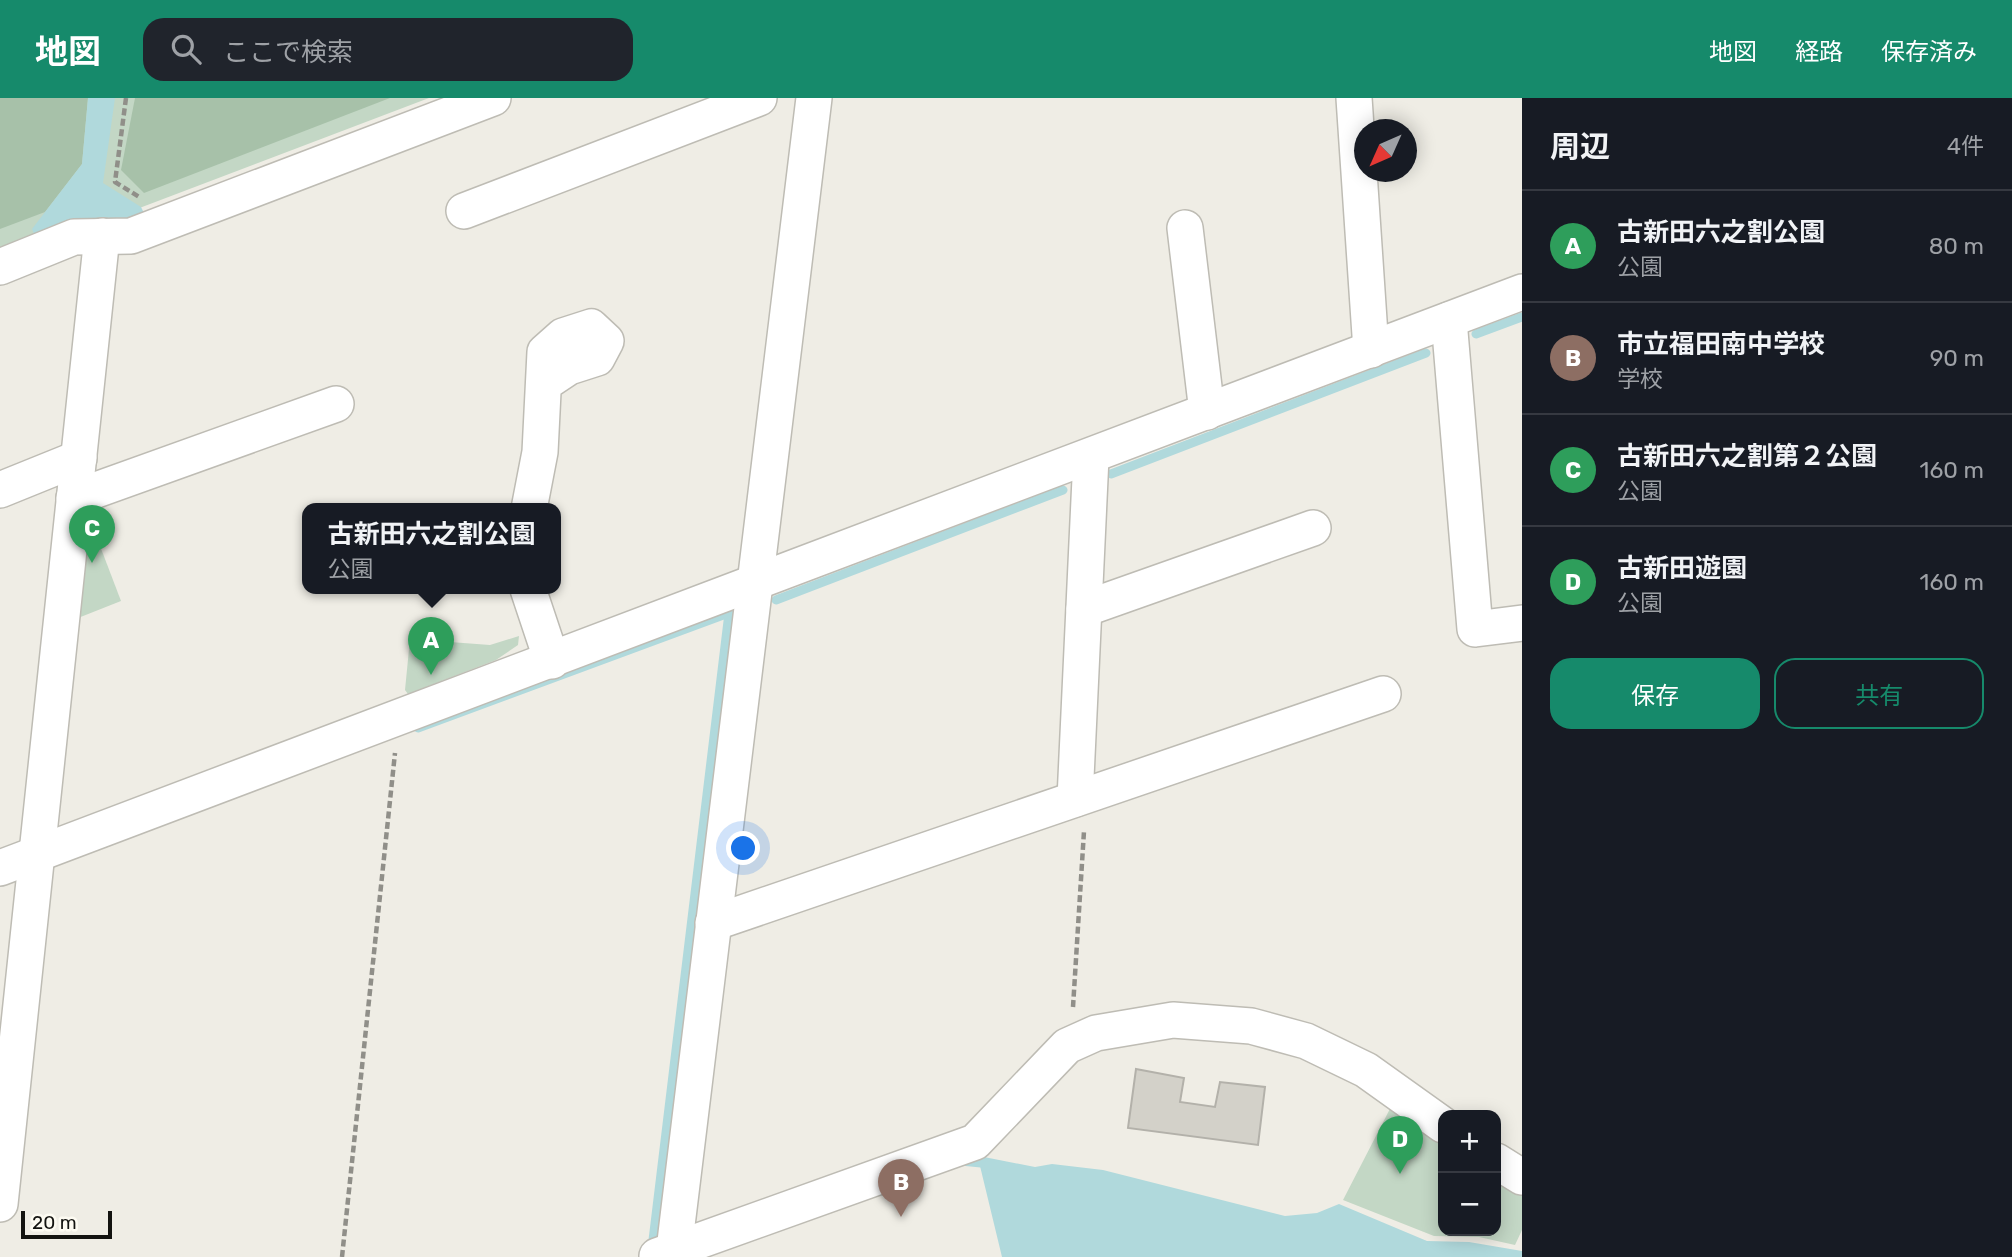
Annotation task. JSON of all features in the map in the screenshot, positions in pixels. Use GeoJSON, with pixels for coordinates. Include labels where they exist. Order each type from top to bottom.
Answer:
{"type":"FeatureCollection","features":[{"type":"Feature","properties":{"kind":"street"},"geometry":{"type":"LineString","coordinates":[[0,267],[75,237],[131,236],[493,98]]}},
{"type":"Feature","properties":{"kind":"street"},"geometry":{"type":"LineString","coordinates":[[464,211],[758,98]]}},
{"type":"Feature","properties":{"kind":"street"},"geometry":{"type":"LineString","coordinates":[[814,98],[713,923],[664,1253],[975,1142],[1071,1044],[1096,1033],[1173,1020],[1251,1026],[1306,1041],[1336,1054],[1399,1091],[1438,1121]]}},
{"type":"Feature","properties":{"kind":"street"},"geometry":{"type":"LineString","coordinates":[[1354,98],[1371,350]]}},
{"type":"Feature","properties":{"kind":"street"},"geometry":{"type":"LineString","coordinates":[[1185,228],[1207,412]]}},
{"type":"Feature","properties":{"kind":"street"},"geometry":{"type":"LineString","coordinates":[[0,1203],[102,236]]}},
{"type":"Feature","properties":{"kind":"street"},"geometry":{"type":"LineString","coordinates":[[0,868],[754,585],[1522,292]]}},
{"type":"Feature","properties":{"kind":"street"},"geometry":{"type":"LineString","coordinates":[[1449,320],[1475,629],[1522,622]]}},
{"type":"Feature","properties":{"kind":"street"},"geometry":{"type":"LineString","coordinates":[[530,503],[540,452],[545,383]]}},
{"type":"Feature","properties":{"kind":"street"},"geometry":{"type":"LineString","coordinates":[[74,498],[336,404]]}},
{"type":"Feature","properties":{"kind":"street"},"geometry":{"type":"LineString","coordinates":[[1081,797],[1084,609],[1091,457]]}},
{"type":"Feature","properties":{"kind":"street"},"geometry":{"type":"LineString","coordinates":[[0,490],[79,458]]}},
{"type":"Feature","properties":{"kind":"street"},"geometry":{"type":"LineString","coordinates":[[1084,609],[1313,528]]}},
{"type":"Feature","properties":{"kind":"street"},"geometry":{"type":"LineString","coordinates":[[530,594],[552,661]]}},
{"type":"Feature","properties":{"kind":"street"},"geometry":{"type":"LineString","coordinates":[[713,923],[1383,694]]}},
{"type":"Feature","properties":{"kind":"street"},"geometry":{"type":"LineString","coordinates":[[1501,1164],[1522,1177]]}},
{"type":"Feature","properties":{"kind":"path"},"geometry":{"type":"LineString","coordinates":[[125,98],[114,182],[145,201],[155,227]]}},
{"type":"Feature","properties":{"kind":"path"},"geometry":{"type":"LineString","coordinates":[[342,1257],[396,747],[389,722]]}},
{"type":"Feature","properties":{"kind":"path"},"geometry":{"type":"LineString","coordinates":[[1071,1044],[1081,797]]}},
{"type":"Feature","properties":{"kind":"green space"},"geometry":{"type":"Polygon","coordinates":[[[0,98],[429,98],[0,261],[0,98]]]}},
{"type":"Feature","properties":{"kind":"green space"},"geometry":{"type":"Polygon","coordinates":[[[0,98],[88,98],[82,164],[45,212],[0,229],[0,98]]]}},
{"type":"Feature","properties":{"kind":"green space"},"geometry":{"type":"Polygon","coordinates":[[[135,98],[390,98],[144,193],[121,170],[135,98]]]}},
{"type":"Feature","properties":{"kind":"green space"},"geometry":{"type":"Polygon","coordinates":[[[89,517],[121,601],[73,620],[89,517]]]}},
{"type":"Feature","properties":{"kind":"green space"},"geometry":{"type":"Polygon","coordinates":[[[519,636],[518,645],[496,660],[408,694],[405,690],[410,639],[490,645],[519,636]]]}},
{"type":"Feature","properties":{"kind":"green space"},"geometry":{"type":"Polygon","coordinates":[[[1394,1101],[1438,1133],[1438,1236],[1501,1236],[1501,1175],[1522,1187],[1522,1230],[1515,1245],[1479,1237],[1434,1236],[1343,1200],[1394,1101]]]}},
{"type":"Feature","properties":{"kind":"water"},"geometry":{"type":"Polygon","coordinates":[[[88,98],[115,98],[103,183],[141,207],[146,217],[39,246],[32,229],[82,164],[88,98]]]}},
{"type":"Feature","properties":{"kind":"water"},"geometry":{"type":"Polygon","coordinates":[[[984,1157],[1035,1167],[1052,1164],[1103,1170],[1285,1216],[1317,1213],[1339,1204],[1427,1241],[1469,1242],[1522,1251],[1522,1257],[1002,1257],[980,1166],[984,1157]]]}},
{"type":"Feature","properties":{"kind":"building"},"geometry":{"type":"Polygon","coordinates":[[[1136,1069],[1184,1078],[1180,1102],[1215,1107],[1220,1082],[1265,1087],[1258,1145],[1128,1128],[1136,1069]]]}},
{"type":"Feature","properties":{"kind":"waterway"},"geometry":{"type":"LineString","coordinates":[[1476,334],[1522,317]]}},
{"type":"Feature","properties":{"kind":"waterway"},"geometry":{"type":"LineString","coordinates":[[1111,474],[1426,353]]}},
{"type":"Feature","properties":{"kind":"waterway"},"geometry":{"type":"LineString","coordinates":[[776,600],[1063,490]]}},
{"type":"Feature","properties":{"kind":"waterway"},"geometry":{"type":"LineString","coordinates":[[653,1240],[729,613]]}},
{"type":"Feature","properties":{"kind":"waterway"},"geometry":{"type":"LineString","coordinates":[[418,728],[726,614]]}},
{"type":"Feature","properties":{"kind":"waterway"},"geometry":{"type":"LineString","coordinates":[[961,1161],[981,1163]]}},
{"type":"Feature","properties":{"kind":"place","name":"古新田六之割第２公園"},"geometry":{"type":"Point","coordinates":[92,563]}},
{"type":"Feature","properties":{"kind":"place","name":"古新田六之割公園"},"geometry":{"type":"Point","coordinates":[431,675]}},
{"type":"Feature","properties":{"kind":"place","name":"古新田遊園"},"geometry":{"type":"Point","coordinates":[1400,1174]}},
{"type":"Feature","properties":{"kind":"place","name":"市立福田南中学校"},"geometry":{"type":"Point","coordinates":[901,1217]}}]}
